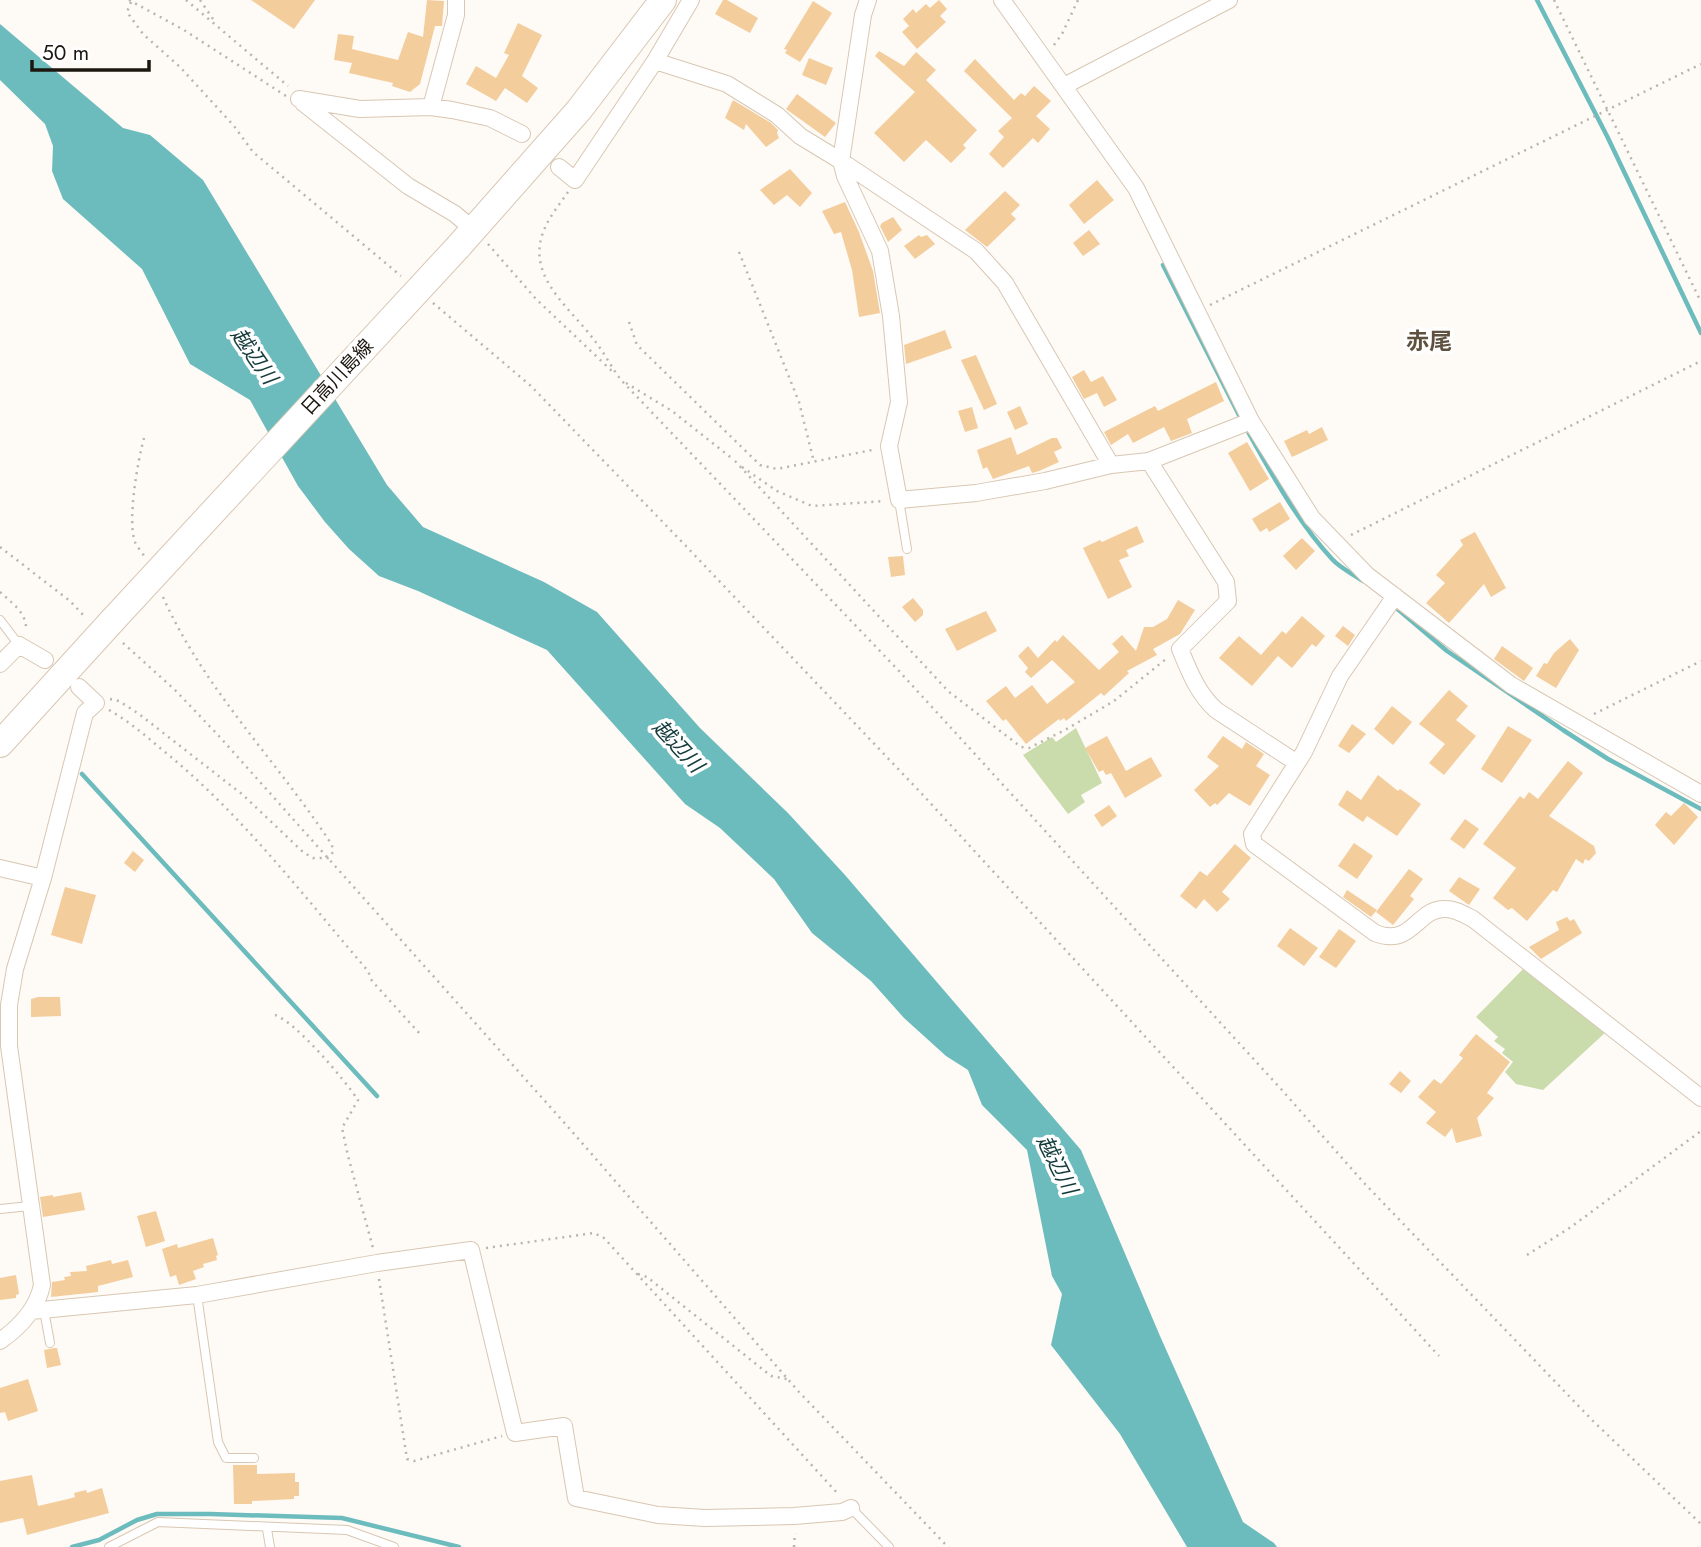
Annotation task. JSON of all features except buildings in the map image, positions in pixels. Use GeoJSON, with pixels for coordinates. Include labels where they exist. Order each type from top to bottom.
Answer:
{"type":"FeatureCollection","features":[{"type":"Feature","properties":{"kind":"main road","name":"日高川島線"},"geometry":{"type":"LineString","coordinates":[[0,744],[117,632],[579,110],[663,0]]}},
{"type":"Feature","properties":{"kind":"street"},"geometry":{"type":"LineString","coordinates":[[431,107],[456,15],[456,0]]}},
{"type":"Feature","properties":{"kind":"street"},"geometry":{"type":"LineString","coordinates":[[559,167],[575,180],[655,61],[691,0]]}},
{"type":"Feature","properties":{"kind":"street"},"geometry":{"type":"LineString","coordinates":[[868,0],[863,15],[841,161],[845,176],[880,251],[891,316],[900,402],[889,446],[899,500],[976,493],[1045,481],[1111,465],[1149,461],[1251,421]]}},
{"type":"Feature","properties":{"kind":"street"},"geometry":{"type":"LineString","coordinates":[[1002,0],[1136,188],[1251,421],[1312,517],[1392,600],[1511,685],[1701,794]]}},
{"type":"Feature","properties":{"kind":"street"},"geometry":{"type":"LineString","coordinates":[[1064,86],[1229,0]]}},
{"type":"Feature","properties":{"kind":"street"},"geometry":{"type":"LineString","coordinates":[[655,61],[727,84],[777,115],[800,136],[976,251],[1005,283],[1111,465]]}},
{"type":"Feature","properties":{"kind":"street"},"geometry":{"type":"LineString","coordinates":[[299,99],[360,109],[431,107],[490,118],[522,134]]}},
{"type":"Feature","properties":{"kind":"street"},"geometry":{"type":"LineString","coordinates":[[299,99],[408,186],[454,214],[466,238]]}},
{"type":"Feature","properties":{"kind":"street"},"geometry":{"type":"LineString","coordinates":[[1149,461],[1226,582],[1228,601],[1180,649],[1192,677],[1206,701],[1297,763]]}},
{"type":"Feature","properties":{"kind":"street"},"geometry":{"type":"LineString","coordinates":[[1392,600],[1340,676],[1297,763],[1252,834],[1254,844],[1313,890],[1375,933],[1385,937],[1404,934],[1435,910],[1443,908],[1452,909],[1473,919],[1701,1098]]}},
{"type":"Feature","properties":{"kind":"street"},"geometry":{"type":"LineString","coordinates":[[0,664],[19,645],[45,660]]}},
{"type":"Feature","properties":{"kind":"street"},"geometry":{"type":"LineString","coordinates":[[38,1310],[41,1285],[30,1206],[7,1098],[9,1005],[17,964],[43,878],[85,713],[96,703],[79,687]]}},
{"type":"Feature","properties":{"kind":"street"},"geometry":{"type":"LineString","coordinates":[[0,868],[43,878]]}},
{"type":"Feature","properties":{"kind":"street"},"geometry":{"type":"LineString","coordinates":[[0,962],[17,964]]}},
{"type":"Feature","properties":{"kind":"street"},"geometry":{"type":"LineString","coordinates":[[0,1341],[38,1310],[197,1295],[471,1250],[515,1433],[564,1426],[576,1498],[658,1515],[705,1518],[794,1516],[842,1512],[851,1508]]}},
{"type":"Feature","properties":{"kind":"lane"},"geometry":{"type":"LineString","coordinates":[[899,500],[907,549]]}},
{"type":"Feature","properties":{"kind":"lane"},"geometry":{"type":"LineString","coordinates":[[0,620],[19,645]]}},
{"type":"Feature","properties":{"kind":"lane"},"geometry":{"type":"LineString","coordinates":[[0,1209],[30,1206]]}},
{"type":"Feature","properties":{"kind":"lane"},"geometry":{"type":"LineString","coordinates":[[197,1295],[218,1442],[226,1458],[254,1458]]}},
{"type":"Feature","properties":{"kind":"lane"},"geometry":{"type":"LineString","coordinates":[[38,1310],[50,1343]]}},
{"type":"Feature","properties":{"kind":"lane"},"geometry":{"type":"LineString","coordinates":[[851,1508],[889,1547]]}},
{"type":"Feature","properties":{"kind":"lane"},"geometry":{"type":"LineString","coordinates":[[109,1547],[158,1522],[346,1530],[394,1547]]}},
{"type":"Feature","properties":{"kind":"lane"},"geometry":{"type":"LineString","coordinates":[[267,1528],[270,1547]]}},
{"type":"Feature","properties":{"kind":"path"},"geometry":{"type":"LineString","coordinates":[[186,0],[288,86],[299,99]]}},
{"type":"Feature","properties":{"kind":"path"},"geometry":{"type":"LineString","coordinates":[[200,0],[217,25]]}},
{"type":"Feature","properties":{"kind":"path"},"geometry":{"type":"LineString","coordinates":[[1043,58],[1062,34],[1078,0]]}},
{"type":"Feature","properties":{"kind":"path"},"geometry":{"type":"LineString","coordinates":[[1554,0],[1701,302]]}},
{"type":"Feature","properties":{"kind":"path"},"geometry":{"type":"LineString","coordinates":[[299,99],[282,94],[184,30],[130,1],[127,12],[143,34],[180,67],[234,126],[253,152],[401,277]]}},
{"type":"Feature","properties":{"kind":"path"},"geometry":{"type":"LineString","coordinates":[[1198,311],[1701,64]]}},
{"type":"Feature","properties":{"kind":"path"},"geometry":{"type":"LineString","coordinates":[[575,180],[544,230],[540,260],[550,286],[595,340],[621,380],[672,411],[777,491],[811,506],[899,500]]}},
{"type":"Feature","properties":{"kind":"path"},"geometry":{"type":"LineString","coordinates":[[466,238],[493,248],[536,299],[621,380],[899,671],[1282,1089],[1365,1184],[1593,1421],[1701,1524]]}},
{"type":"Feature","properties":{"kind":"path"},"geometry":{"type":"LineString","coordinates":[[739,252],[799,402],[814,461]]}},
{"type":"Feature","properties":{"kind":"path"},"geometry":{"type":"LineString","coordinates":[[433,303],[531,386],[684,544],[922,794],[1439,1356]]}},
{"type":"Feature","properties":{"kind":"path"},"geometry":{"type":"LineString","coordinates":[[629,322],[637,345],[760,465],[778,469],[889,446]]}},
{"type":"Feature","properties":{"kind":"path"},"geometry":{"type":"LineString","coordinates":[[1336,542],[1701,361]]}},
{"type":"Feature","properties":{"kind":"path"},"geometry":{"type":"LineString","coordinates":[[144,438],[136,468],[134,517],[135,541],[145,557]]}},
{"type":"Feature","properties":{"kind":"path"},"geometry":{"type":"LineString","coordinates":[[735,461],[948,691],[1021,747],[1029,748],[1114,701],[1180,649]]}},
{"type":"Feature","properties":{"kind":"path"},"geometry":{"type":"LineString","coordinates":[[0,547],[81,612]]}},
{"type":"Feature","properties":{"kind":"path"},"geometry":{"type":"LineString","coordinates":[[0,592],[22,613],[26,621],[27,629],[19,645]]}},
{"type":"Feature","properties":{"kind":"path"},"geometry":{"type":"LineString","coordinates":[[162,595],[173,620],[216,688],[332,845],[333,852],[329,858]]}},
{"type":"Feature","properties":{"kind":"path"},"geometry":{"type":"LineString","coordinates":[[117,632],[218,735],[329,858],[787,1379],[948,1547]]}},
{"type":"Feature","properties":{"kind":"path"},"geometry":{"type":"LineString","coordinates":[[1577,722],[1701,661]]}},
{"type":"Feature","properties":{"kind":"path"},"geometry":{"type":"LineString","coordinates":[[96,703],[104,699],[119,701],[243,794],[303,852],[313,858],[329,858]]}},
{"type":"Feature","properties":{"kind":"path"},"geometry":{"type":"LineString","coordinates":[[96,703],[126,719],[241,822],[368,971],[372,981],[420,1034]]}},
{"type":"Feature","properties":{"kind":"path"},"geometry":{"type":"LineString","coordinates":[[275,1015],[290,1023],[350,1087],[358,1100],[342,1128],[377,1264],[408,1458],[414,1461],[515,1433]]}},
{"type":"Feature","properties":{"kind":"path"},"geometry":{"type":"LineString","coordinates":[[1527,1255],[1571,1227],[1701,1131]]}},
{"type":"Feature","properties":{"kind":"path"},"geometry":{"type":"LineString","coordinates":[[471,1250],[594,1233],[613,1247],[851,1508]]}},
{"type":"Feature","properties":{"kind":"path"},"geometry":{"type":"LineString","coordinates":[[635,1272],[647,1277],[771,1376],[787,1379]]}},
{"type":"Feature","properties":{"kind":"green space"},"geometry":{"type":"Polygon","coordinates":[[[1076,728],[1102,783],[1081,795],[1085,802],[1068,814],[1023,755],[1052,737],[1056,742],[1076,728]]]}},
{"type":"Feature","properties":{"kind":"green space"},"geometry":{"type":"Polygon","coordinates":[[[1525,967],[1607,1031],[1543,1090],[1516,1084],[1505,1072],[1513,1062],[1502,1053],[1505,1049],[1494,1041],[1498,1037],[1476,1017],[1525,967]]]}},
{"type":"Feature","properties":{"kind":"water","name":"越辺川"},"geometry":{"type":"Polygon","coordinates":[[[0,24],[123,128],[150,135],[203,180],[387,485],[423,527],[544,582],[597,612],[700,728],[788,813],[845,875],[1081,1150],[1243,1522],[1277,1547],[1187,1547],[1120,1434],[1051,1345],[1062,1294],[1052,1276],[1027,1150],[982,1105],[968,1070],[946,1056],[904,1018],[871,981],[812,933],[774,879],[720,828],[685,804],[547,650],[379,576],[349,549],[298,486],[250,400],[190,364],[142,269],[63,199],[52,171],[53,146],[45,124],[0,80],[0,24]]]}},
{"type":"Feature","properties":{"kind":"waterway"},"geometry":{"type":"LineString","coordinates":[[1537,0],[1607,136],[1701,333]]}},
{"type":"Feature","properties":{"kind":"waterway"},"geometry":{"type":"LineString","coordinates":[[1163,265],[1242,421]]}},
{"type":"Feature","properties":{"kind":"waterway"},"geometry":{"type":"LineString","coordinates":[[1246,428],[1307,529],[1335,562],[1363,581]]}},
{"type":"Feature","properties":{"kind":"waterway"},"geometry":{"type":"LineString","coordinates":[[1394,606],[1447,651],[1563,730],[1608,759],[1701,809]]}},
{"type":"Feature","properties":{"kind":"waterway"},"geometry":{"type":"LineString","coordinates":[[82,774],[377,1096]]}},
{"type":"Feature","properties":{"kind":"waterway"},"geometry":{"type":"LineString","coordinates":[[72,1547],[99,1540],[137,1520],[157,1514],[342,1518],[459,1547]]}},
{"type":"Feature","properties":{"kind":"district","name":"赤尾"},"geometry":{"type":"Point","coordinates":[1429,341]}}]}
